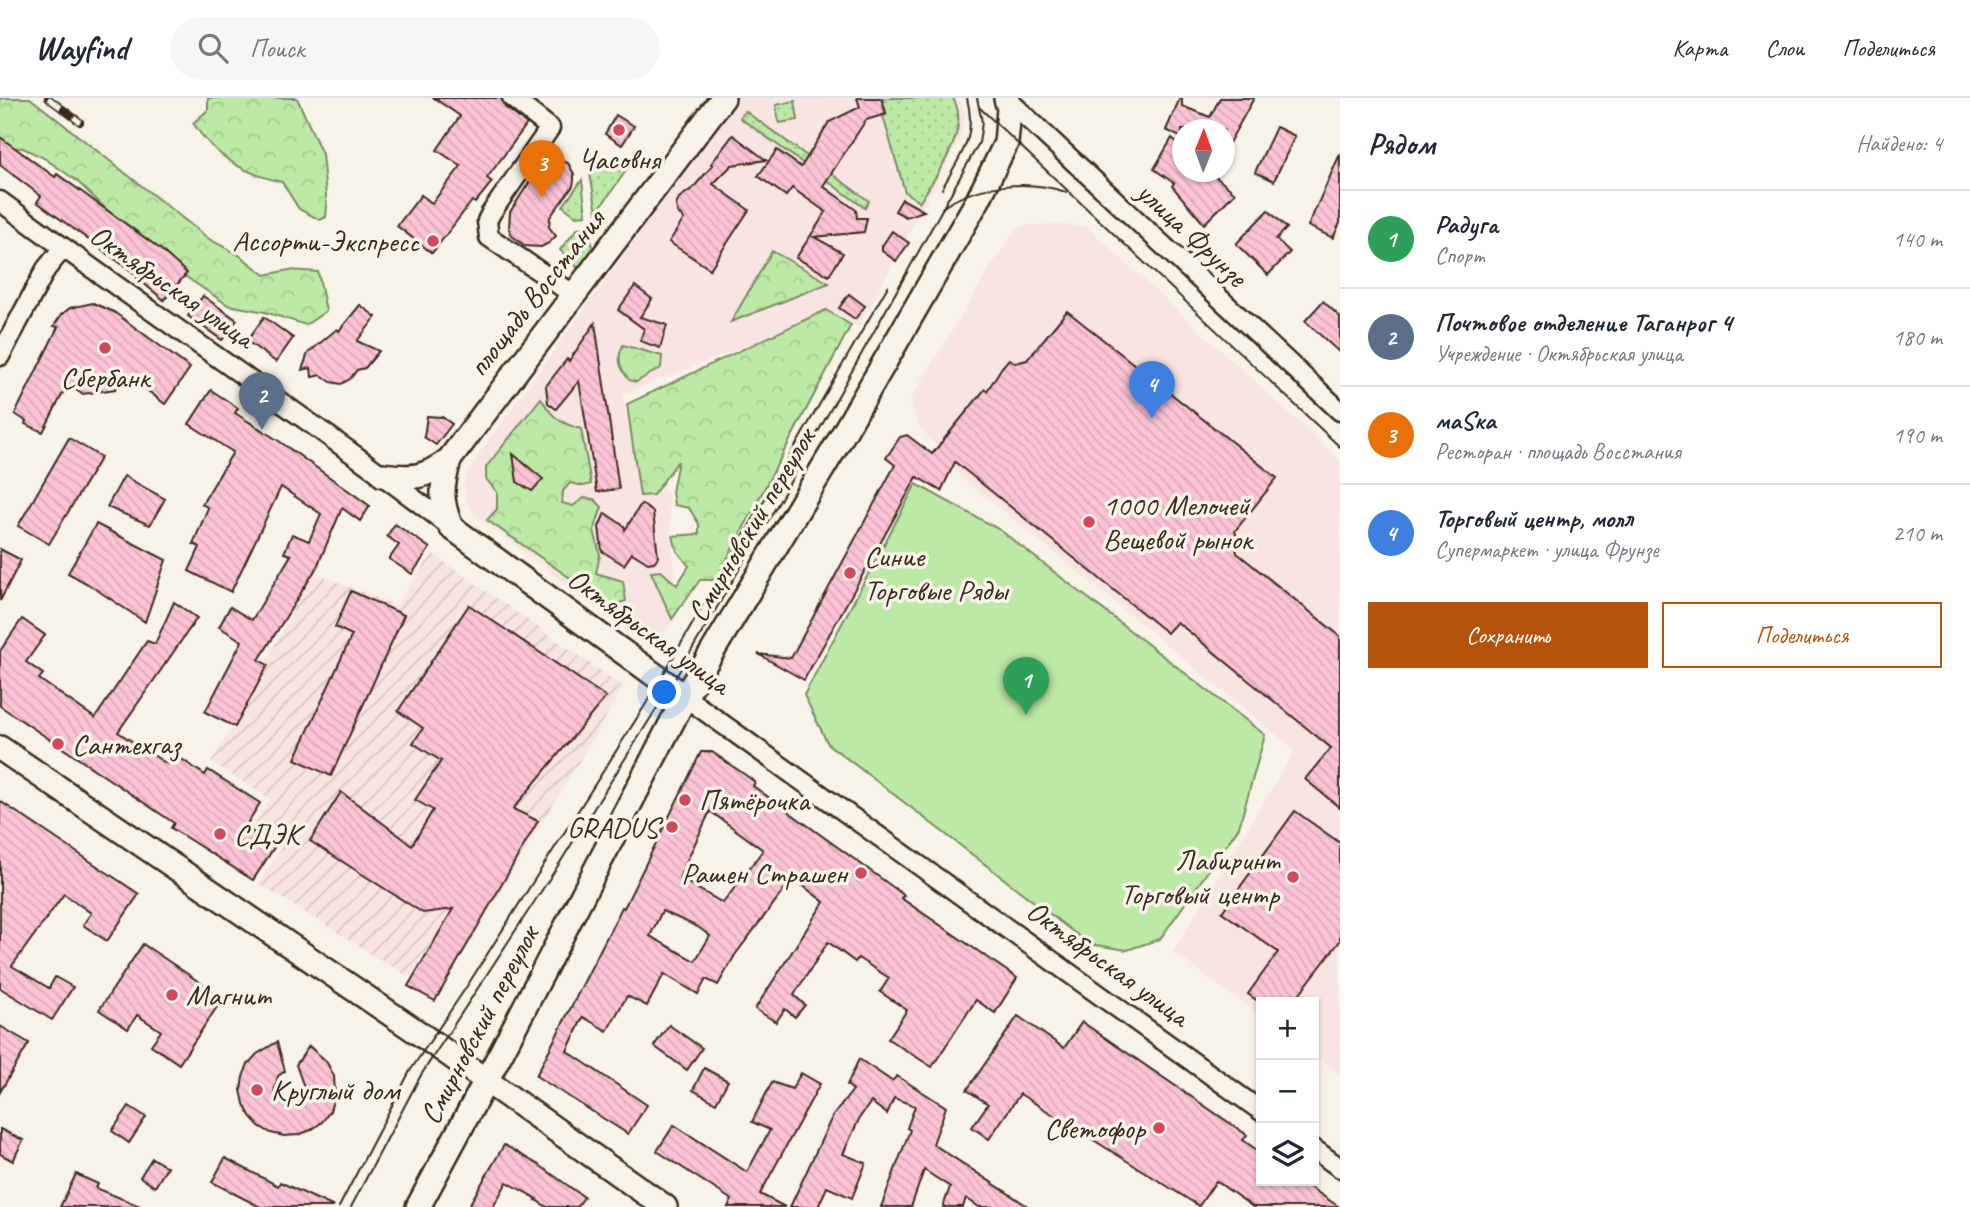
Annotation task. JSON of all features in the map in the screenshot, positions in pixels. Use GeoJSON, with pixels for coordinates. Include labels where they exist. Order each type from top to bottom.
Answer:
{"type":"FeatureCollection","features":[{"type":"Feature","properties":{"kind":"main road","name":"площадь Восстания"},"geometry":{"type":"LineString","coordinates":[[383,475],[410,479],[433,471],[449,460],[723,98]]}},
{"type":"Feature","properties":{"kind":"main road","name":"Смирновский переулок"},"geometry":{"type":"LineString","coordinates":[[418,1207],[685,697],[838,443],[978,200],[1006,143],[1009,110],[1006,98]]}},
{"type":"Feature","properties":{"kind":"main road","name":"площадь Восстания"},"geometry":{"type":"LineString","coordinates":[[449,460],[442,505],[452,527]]}},
{"type":"Feature","properties":{"kind":"main road","name":"Октябрьская улица"},"geometry":{"type":"LineString","coordinates":[[452,527],[685,697]]}},
{"type":"Feature","properties":{"kind":"main road"},"geometry":{"type":"LineString","coordinates":[[0,748],[423,1036],[665,1207]]}},
{"type":"Feature","properties":{"kind":"street"},"geometry":{"type":"LineString","coordinates":[[512,98],[550,128],[491,213],[487,221],[489,237],[574,295]]}},
{"type":"Feature","properties":{"kind":"street","name":"улица Фрунзе"},"geometry":{"type":"LineString","coordinates":[[1006,98],[1340,411]]}},
{"type":"Feature","properties":{"kind":"street","name":"Октябрьская улица"},"geometry":{"type":"LineString","coordinates":[[0,201],[452,527]]}},
{"type":"Feature","properties":{"kind":"street"},"geometry":{"type":"LineString","coordinates":[[0,356],[46,269],[63,248]]}},
{"type":"Feature","properties":{"kind":"street","name":"Октябрьская улица"},"geometry":{"type":"LineString","coordinates":[[685,697],[1256,1107]]}},
{"type":"Feature","properties":{"kind":"street"},"geometry":{"type":"LineString","coordinates":[[1319,1153],[1340,1168]]}},
{"type":"Feature","properties":{"kind":"shaded area"},"geometry":{"type":"Polygon","coordinates":[[[738,98],[959,98],[966,114],[959,141],[859,327],[833,312],[623,394],[639,470],[668,494],[678,611],[659,643],[646,646],[474,514],[466,500],[464,484],[481,451],[738,98]]]}},
{"type":"Feature","properties":{"kind":"shaded area"},"geometry":{"type":"Polygon","coordinates":[[[1026,225],[1087,227],[1340,460],[1340,1074],[1319,1059],[1319,997],[1256,997],[1256,1012],[1173,952],[1295,750],[959,475],[918,424],[910,400],[1000,252],[1016,229],[1026,225]]]}},
{"type":"Feature","properties":{"kind":"shaded area"},"geometry":{"type":"Polygon","coordinates":[[[433,554],[624,687],[438,995],[259,884],[282,847],[252,828],[270,799],[211,762],[238,717],[312,572],[396,605],[433,554]]]}},
{"type":"Feature","properties":{"kind":"green space"},"geometry":{"type":"Polygon","coordinates":[[[0,98],[30,98],[209,239],[239,255],[265,275],[289,270],[318,272],[326,311],[306,325],[265,312],[228,305],[174,269],[148,240],[106,209],[77,181],[44,158],[23,148],[0,147],[0,98]]]}},
{"type":"Feature","properties":{"kind":"green space"},"geometry":{"type":"Polygon","coordinates":[[[208,98],[297,98],[322,154],[326,217],[320,220],[299,209],[282,182],[255,174],[231,162],[211,145],[193,123],[208,110],[208,98]]]}},
{"type":"Feature","properties":{"kind":"green space"},"geometry":{"type":"Polygon","coordinates":[[[882,98],[953,98],[958,111],[958,124],[950,152],[920,202],[905,192],[883,116],[887,114],[882,98]]]}},
{"type":"Feature","properties":{"kind":"green space"},"geometry":{"type":"Polygon","coordinates":[[[795,101],[798,120],[779,123],[776,105],[795,101]]]}},
{"type":"Feature","properties":{"kind":"green space"},"geometry":{"type":"Polygon","coordinates":[[[745,111],[869,201],[865,208],[740,118],[745,111]]]}},
{"type":"Feature","properties":{"kind":"green space"},"geometry":{"type":"Polygon","coordinates":[[[586,152],[630,165],[597,212],[586,152]]]}},
{"type":"Feature","properties":{"kind":"green space"},"geometry":{"type":"Polygon","coordinates":[[[582,180],[586,215],[576,216],[563,206],[582,180]]]}},
{"type":"Feature","properties":{"kind":"green space"},"geometry":{"type":"Polygon","coordinates":[[[589,227],[593,252],[579,269],[560,250],[578,228],[589,227]]]}},
{"type":"Feature","properties":{"kind":"green space"},"geometry":{"type":"Polygon","coordinates":[[[772,251],[829,283],[731,322],[772,251]]]}},
{"type":"Feature","properties":{"kind":"green space"},"geometry":{"type":"Polygon","coordinates":[[[826,310],[851,325],[716,580],[700,580],[672,619],[651,572],[661,571],[677,585],[689,566],[677,551],[673,536],[699,534],[699,524],[689,508],[674,505],[672,492],[678,461],[653,495],[640,496],[627,404],[826,310]]]}},
{"type":"Feature","properties":{"kind":"green space"},"geometry":{"type":"Polygon","coordinates":[[[623,345],[662,356],[661,368],[636,382],[629,380],[620,363],[623,345]]]}},
{"type":"Feature","properties":{"kind":"green space"},"geometry":{"type":"Polygon","coordinates":[[[541,398],[557,418],[581,429],[591,484],[584,486],[570,483],[563,491],[562,503],[573,506],[584,498],[594,499],[602,507],[594,530],[600,555],[596,573],[623,581],[626,601],[610,606],[487,520],[497,509],[497,492],[486,479],[486,467],[541,398]]]}},
{"type":"Feature","properties":{"kind":"green space"},"geometry":{"type":"Polygon","coordinates":[[[916,484],[1000,530],[1265,735],[1239,827],[1160,939],[1127,950],[1089,944],[828,744],[804,695],[916,484]]]}},
{"type":"Feature","properties":{"kind":"building"},"geometry":{"type":"Polygon","coordinates":[[[434,98],[501,98],[505,107],[527,124],[487,178],[492,182],[475,203],[472,201],[432,253],[397,226],[421,195],[432,203],[461,166],[437,150],[460,116],[434,98]]]}},
{"type":"Feature","properties":{"kind":"building"},"geometry":{"type":"Polygon","coordinates":[[[857,98],[881,98],[886,114],[866,120],[823,186],[856,210],[857,218],[867,218],[864,232],[814,237],[843,253],[829,276],[796,258],[826,212],[792,188],[786,196],[758,176],[777,150],[801,167],[829,122],[860,107],[857,98]]]}},
{"type":"Feature","properties":{"kind":"building"},"geometry":{"type":"Polygon","coordinates":[[[1180,98],[1182,106],[1210,117],[1220,98],[1254,98],[1235,132],[1235,119],[1172,119],[1172,133],[1166,130],[1180,98]]]}},
{"type":"Feature","properties":{"kind":"building","name":"Часовня"},"geometry":{"type":"Polygon","coordinates":[[[616,115],[634,126],[622,145],[605,134],[616,115]]]}},
{"type":"Feature","properties":{"kind":"building"},"geometry":{"type":"Polygon","coordinates":[[[1276,127],[1295,136],[1274,181],[1255,172],[1276,127]]]}},
{"type":"Feature","properties":{"kind":"building"},"geometry":{"type":"Polygon","coordinates":[[[733,135],[766,160],[732,165],[713,184],[749,210],[710,269],[669,242],[684,219],[676,206],[679,198],[693,188],[713,165],[711,164],[733,135]]]}},
{"type":"Feature","properties":{"kind":"building"},"geometry":{"type":"Polygon","coordinates":[[[0,137],[55,177],[57,174],[159,248],[187,273],[164,300],[137,278],[138,276],[37,202],[41,196],[0,165],[0,137]]]}},
{"type":"Feature","properties":{"kind":"building"},"geometry":{"type":"Polygon","coordinates":[[[1172,138],[1172,182],[1154,169],[1172,138]]]}},
{"type":"Feature","properties":{"kind":"building"},"geometry":{"type":"Polygon","coordinates":[[[1340,154],[1340,223],[1333,238],[1308,226],[1340,154]]]}},
{"type":"Feature","properties":{"kind":"building"},"geometry":{"type":"Polygon","coordinates":[[[556,159],[568,163],[574,180],[573,186],[550,217],[549,227],[556,236],[541,247],[525,246],[512,236],[509,228],[510,212],[539,167],[556,159]]]}},
{"type":"Feature","properties":{"kind":"building"},"geometry":{"type":"Polygon","coordinates":[[[1222,182],[1235,193],[1204,224],[1172,186],[1174,183],[1222,182]]]}},
{"type":"Feature","properties":{"kind":"building"},"geometry":{"type":"Polygon","coordinates":[[[902,199],[924,211],[906,217],[895,211],[902,199]]]}},
{"type":"Feature","properties":{"kind":"building"},"geometry":{"type":"Polygon","coordinates":[[[1268,210],[1287,228],[1276,239],[1290,252],[1268,275],[1236,244],[1268,210]]]}},
{"type":"Feature","properties":{"kind":"building"},"geometry":{"type":"Polygon","coordinates":[[[892,231],[909,243],[896,261],[882,251],[882,246],[892,231]]]}},
{"type":"Feature","properties":{"kind":"building"},"geometry":{"type":"Polygon","coordinates":[[[635,286],[652,299],[640,317],[667,325],[660,348],[640,341],[644,329],[618,310],[635,286]]]}},
{"type":"Feature","properties":{"kind":"building"},"geometry":{"type":"Polygon","coordinates":[[[849,294],[865,306],[855,319],[839,308],[849,294]]]}},
{"type":"Feature","properties":{"kind":"building"},"geometry":{"type":"Polygon","coordinates":[[[203,296],[237,320],[222,340],[188,316],[203,296]]]}},
{"type":"Feature","properties":{"kind":"building"},"geometry":{"type":"Polygon","coordinates":[[[1323,301],[1340,317],[1340,353],[1305,321],[1323,301]]]}},
{"type":"Feature","properties":{"kind":"building","name":"Сбербанк"},"geometry":{"type":"Polygon","coordinates":[[[93,303],[114,312],[190,368],[165,404],[126,374],[115,389],[83,394],[68,383],[43,432],[25,424],[26,421],[15,414],[58,327],[54,326],[70,308],[93,303]]]}},
{"type":"Feature","properties":{"kind":"building"},"geometry":{"type":"Polygon","coordinates":[[[360,305],[376,317],[357,341],[379,351],[365,368],[357,370],[350,379],[341,384],[331,382],[321,375],[312,377],[311,368],[302,370],[308,353],[337,329],[339,331],[360,305]]]}},
{"type":"Feature","properties":{"kind":"building"},"geometry":{"type":"Polygon","coordinates":[[[1067,311],[1277,478],[1235,531],[1237,553],[1340,636],[1340,808],[1305,779],[1331,748],[1177,622],[1167,633],[955,462],[941,491],[917,477],[804,680],[758,654],[791,658],[895,465],[886,458],[900,437],[907,435],[932,454],[985,389],[987,391],[1009,359],[1015,363],[1027,360],[1067,311]]]}},
{"type":"Feature","properties":{"kind":"building"},"geometry":{"type":"Polygon","coordinates":[[[264,317],[293,338],[276,362],[247,341],[264,317]]]}},
{"type":"Feature","properties":{"kind":"building"},"geometry":{"type":"Polygon","coordinates":[[[595,323],[619,489],[597,492],[579,381],[556,409],[548,403],[546,386],[567,359],[569,361],[595,323]]]}},
{"type":"Feature","properties":{"kind":"building"},"geometry":{"type":"Polygon","coordinates":[[[211,390],[238,408],[235,413],[370,506],[360,521],[342,508],[317,567],[259,660],[268,665],[235,727],[205,712],[242,641],[219,627],[230,607],[252,620],[291,555],[284,553],[292,534],[309,541],[321,514],[281,487],[231,592],[189,571],[200,547],[193,544],[208,508],[202,504],[233,452],[189,424],[211,390]]]}},
{"type":"Feature","properties":{"kind":"building"},"geometry":{"type":"Polygon","coordinates":[[[427,416],[442,417],[452,424],[436,445],[424,437],[427,416]]]}},
{"type":"Feature","properties":{"kind":"building"},"geometry":{"type":"Polygon","coordinates":[[[69,438],[101,457],[49,544],[18,526],[69,438]]]}},
{"type":"Feature","properties":{"kind":"building"},"geometry":{"type":"Polygon","coordinates":[[[513,454],[543,479],[532,491],[517,482],[513,454]]]}},
{"type":"Feature","properties":{"kind":"building"},"geometry":{"type":"Polygon","coordinates":[[[124,476],[165,499],[150,525],[107,507],[124,476]]]}},
{"type":"Feature","properties":{"kind":"building"},"geometry":{"type":"Polygon","coordinates":[[[641,504],[653,512],[658,557],[654,562],[648,563],[632,553],[624,565],[602,551],[599,527],[605,513],[624,526],[625,530],[641,504]]]}},
{"type":"Feature","properties":{"kind":"building"},"geometry":{"type":"Polygon","coordinates":[[[96,524],[166,560],[145,622],[68,573],[96,524]]]}},
{"type":"Feature","properties":{"kind":"building"},"geometry":{"type":"Polygon","coordinates":[[[395,524],[430,548],[412,574],[389,559],[399,545],[387,536],[395,524]]]}},
{"type":"Feature","properties":{"kind":"building"},"geometry":{"type":"Polygon","coordinates":[[[0,549],[21,560],[0,601],[0,549]]]}},
{"type":"Feature","properties":{"kind":"building"},"geometry":{"type":"Polygon","coordinates":[[[351,591],[404,615],[331,776],[295,759],[352,635],[335,627],[351,591]]]}},
{"type":"Feature","properties":{"kind":"building"},"geometry":{"type":"Polygon","coordinates":[[[174,602],[197,618],[118,732],[167,764],[174,754],[205,775],[208,770],[260,803],[245,827],[275,846],[253,880],[171,828],[174,823],[0,706],[0,651],[22,619],[45,635],[26,662],[43,674],[39,679],[95,718],[147,641],[155,644],[174,602]]]}},
{"type":"Feature","properties":{"kind":"building"},"geometry":{"type":"Polygon","coordinates":[[[469,605],[606,697],[513,809],[538,821],[435,1001],[408,986],[453,909],[423,913],[310,841],[341,792],[412,845],[433,810],[415,800],[441,761],[413,743],[423,728],[398,711],[469,605]]]}},
{"type":"Feature","properties":{"kind":"building"},"geometry":{"type":"Polygon","coordinates":[[[701,752],[712,752],[755,782],[753,786],[904,895],[901,898],[1017,978],[995,1013],[976,1000],[932,1067],[888,1039],[907,1010],[880,992],[889,978],[858,958],[855,962],[828,942],[794,995],[805,1005],[795,1017],[785,1009],[776,1022],[755,1009],[824,902],[793,878],[735,955],[718,985],[706,979],[698,994],[664,974],[647,1006],[627,996],[607,1031],[583,1017],[567,1051],[647,1105],[628,1134],[536,1076],[622,907],[624,908],[701,752]],[[710,811],[679,878],[723,903],[763,850],[710,811]],[[662,911],[650,936],[695,961],[710,936],[698,927],[662,911]]]}},
{"type":"Feature","properties":{"kind":"building"},"geometry":{"type":"Polygon","coordinates":[[[0,801],[139,894],[107,941],[83,925],[91,913],[64,894],[12,966],[49,988],[55,977],[73,987],[52,1020],[0,988],[0,801]]]}},
{"type":"Feature","properties":{"kind":"building","name":"Лабиринт Торговый центр"},"geometry":{"type":"Polygon","coordinates":[[[1295,811],[1340,843],[1340,941],[1297,997],[1256,997],[1256,1000],[1248,994],[1278,952],[1222,912],[1295,811]]]}},
{"type":"Feature","properties":{"kind":"building"},"geometry":{"type":"Polygon","coordinates":[[[143,944],[223,998],[179,1064],[151,1045],[161,1031],[137,1015],[128,1029],[99,1010],[143,944]]]}},
{"type":"Feature","properties":{"kind":"building"},"geometry":{"type":"Polygon","coordinates":[[[1018,1016],[1064,1048],[1082,1022],[1247,1135],[1243,1140],[1256,1149],[1256,1186],[1308,1186],[1339,1207],[1253,1207],[1216,1181],[1199,1206],[1020,1094],[989,1139],[972,1127],[988,1104],[967,1090],[1018,1016]]]}},
{"type":"Feature","properties":{"kind":"building"},"geometry":{"type":"Polygon","coordinates":[[[669,1025],[702,1048],[687,1070],[654,1046],[669,1025]]]}},
{"type":"Feature","properties":{"kind":"building"},"geometry":{"type":"Polygon","coordinates":[[[0,1026],[29,1043],[0,1092],[0,1026]]]}},
{"type":"Feature","properties":{"kind":"building","name":"Круглый дом"},"geometry":{"type":"Polygon","coordinates":[[[277,1042],[285,1071],[278,1076],[274,1092],[285,1105],[295,1103],[305,1090],[296,1065],[309,1046],[326,1061],[334,1076],[335,1093],[330,1111],[322,1122],[298,1135],[271,1133],[259,1126],[244,1104],[241,1090],[248,1064],[257,1054],[277,1042]]]}},
{"type":"Feature","properties":{"kind":"building"},"geometry":{"type":"Polygon","coordinates":[[[859,1059],[892,1081],[897,1076],[946,1107],[933,1144],[1029,1207],[979,1207],[966,1198],[963,1207],[943,1207],[950,1187],[924,1170],[911,1207],[881,1207],[910,1130],[907,1128],[915,1106],[894,1098],[887,1114],[871,1102],[860,1117],[843,1154],[866,1163],[852,1198],[827,1187],[818,1207],[790,1207],[832,1117],[853,1090],[847,1085],[859,1059]]]}},
{"type":"Feature","properties":{"kind":"building"},"geometry":{"type":"Polygon","coordinates":[[[704,1068],[728,1081],[716,1103],[693,1090],[704,1068]]]}},
{"type":"Feature","properties":{"kind":"building"},"geometry":{"type":"Polygon","coordinates":[[[801,1073],[820,1084],[760,1194],[785,1207],[728,1207],[732,1200],[657,1151],[674,1125],[747,1172],[770,1130],[752,1122],[772,1082],[792,1089],[801,1073]]]}},
{"type":"Feature","properties":{"kind":"building"},"geometry":{"type":"Polygon","coordinates":[[[129,1106],[146,1117],[129,1143],[112,1131],[129,1106]]]}},
{"type":"Feature","properties":{"kind":"building"},"geometry":{"type":"Polygon","coordinates":[[[0,1129],[23,1140],[13,1161],[0,1154],[0,1129]]]}},
{"type":"Feature","properties":{"kind":"building"},"geometry":{"type":"Polygon","coordinates":[[[504,1145],[539,1165],[584,1197],[577,1207],[547,1207],[507,1182],[493,1207],[468,1207],[504,1145]]]}},
{"type":"Feature","properties":{"kind":"building"},"geometry":{"type":"Polygon","coordinates":[[[152,1158],[167,1167],[155,1187],[140,1177],[152,1158]]]}},
{"type":"Feature","properties":{"kind":"building"},"geometry":{"type":"Polygon","coordinates":[[[225,1158],[278,1186],[280,1182],[334,1207],[260,1207],[212,1182],[225,1158]]]}},
{"type":"Feature","properties":{"kind":"building"},"geometry":{"type":"Polygon","coordinates":[[[76,1174],[98,1184],[96,1188],[142,1207],[60,1207],[76,1174]]]}},
{"type":"Feature","properties":{"kind":"tram line"},"geometry":{"type":"LineString","coordinates":[[942,189],[961,155],[968,135],[970,112],[967,98]]}},
{"type":"Feature","properties":{"kind":"tram line"},"geometry":{"type":"LineString","coordinates":[[351,1207],[421,1075],[561,861],[670,687],[779,502],[979,143],[982,122],[977,98]]}},
{"type":"Feature","properties":{"kind":"tram line"},"geometry":{"type":"LineString","coordinates":[[980,108],[1340,447]]}},
{"type":"Feature","properties":{"kind":"tram line"},"geometry":{"type":"LineString","coordinates":[[942,208],[970,194],[1002,186],[1035,186],[1066,192]]}},
{"type":"Feature","properties":{"kind":"tram line"},"geometry":{"type":"LineString","coordinates":[[339,1207],[410,1071],[649,699],[888,286]]}},
{"type":"Feature","properties":{"kind":"railway"},"geometry":{"type":"LineString","coordinates":[[48,98],[80,122]]}},
{"type":"Feature","properties":{"kind":"place","name":"Часовня"},"geometry":{"type":"Point","coordinates":[619,130]}},
{"type":"Feature","properties":{"kind":"place","name":"маSка"},"geometry":{"type":"Point","coordinates":[542,198]}},
{"type":"Feature","properties":{"kind":"place","name":"Ассорти-Экспресс"},"geometry":{"type":"Point","coordinates":[433,241]}},
{"type":"Feature","properties":{"kind":"place","name":"Сбербанк"},"geometry":{"type":"Point","coordinates":[105,348]}},
{"type":"Feature","properties":{"kind":"place","name":"Торговый центр, молл"},"geometry":{"type":"Point","coordinates":[1152,419]}},
{"type":"Feature","properties":{"kind":"place","name":"Почтовое отделение Таганрог 4"},"geometry":{"type":"Point","coordinates":[262,430]}},
{"type":"Feature","properties":{"kind":"place","name":"1000 Мелочей Вещевой рынок"},"geometry":{"type":"Point","coordinates":[1089,522]}},
{"type":"Feature","properties":{"kind":"place","name":"Синие Торговые Ряды"},"geometry":{"type":"Point","coordinates":[850,573]}},
{"type":"Feature","properties":{"kind":"place","name":"Радуга"},"geometry":{"type":"Point","coordinates":[1026,715]}},
{"type":"Feature","properties":{"kind":"place","name":"Сантехгаз"},"geometry":{"type":"Point","coordinates":[58,744]}},
{"type":"Feature","properties":{"kind":"place","name":"Пятёрочка"},"geometry":{"type":"Point","coordinates":[685,800]}},
{"type":"Feature","properties":{"kind":"place","name":"GRADUS"},"geometry":{"type":"Point","coordinates":[672,827]}},
{"type":"Feature","properties":{"kind":"place","name":"СДЭК"},"geometry":{"type":"Point","coordinates":[220,834]}},
{"type":"Feature","properties":{"kind":"place","name":"Рашен Страшен"},"geometry":{"type":"Point","coordinates":[861,873]}},
{"type":"Feature","properties":{"kind":"place","name":"Лабиринт Торговый центр"},"geometry":{"type":"Point","coordinates":[1293,877]}},
{"type":"Feature","properties":{"kind":"place","name":"Магнит"},"geometry":{"type":"Point","coordinates":[172,995]}},
{"type":"Feature","properties":{"kind":"place","name":"Круглый дом"},"geometry":{"type":"Point","coordinates":[257,1090]}},
{"type":"Feature","properties":{"kind":"place","name":"Светофор"},"geometry":{"type":"Point","coordinates":[1159,1128]}}]}
